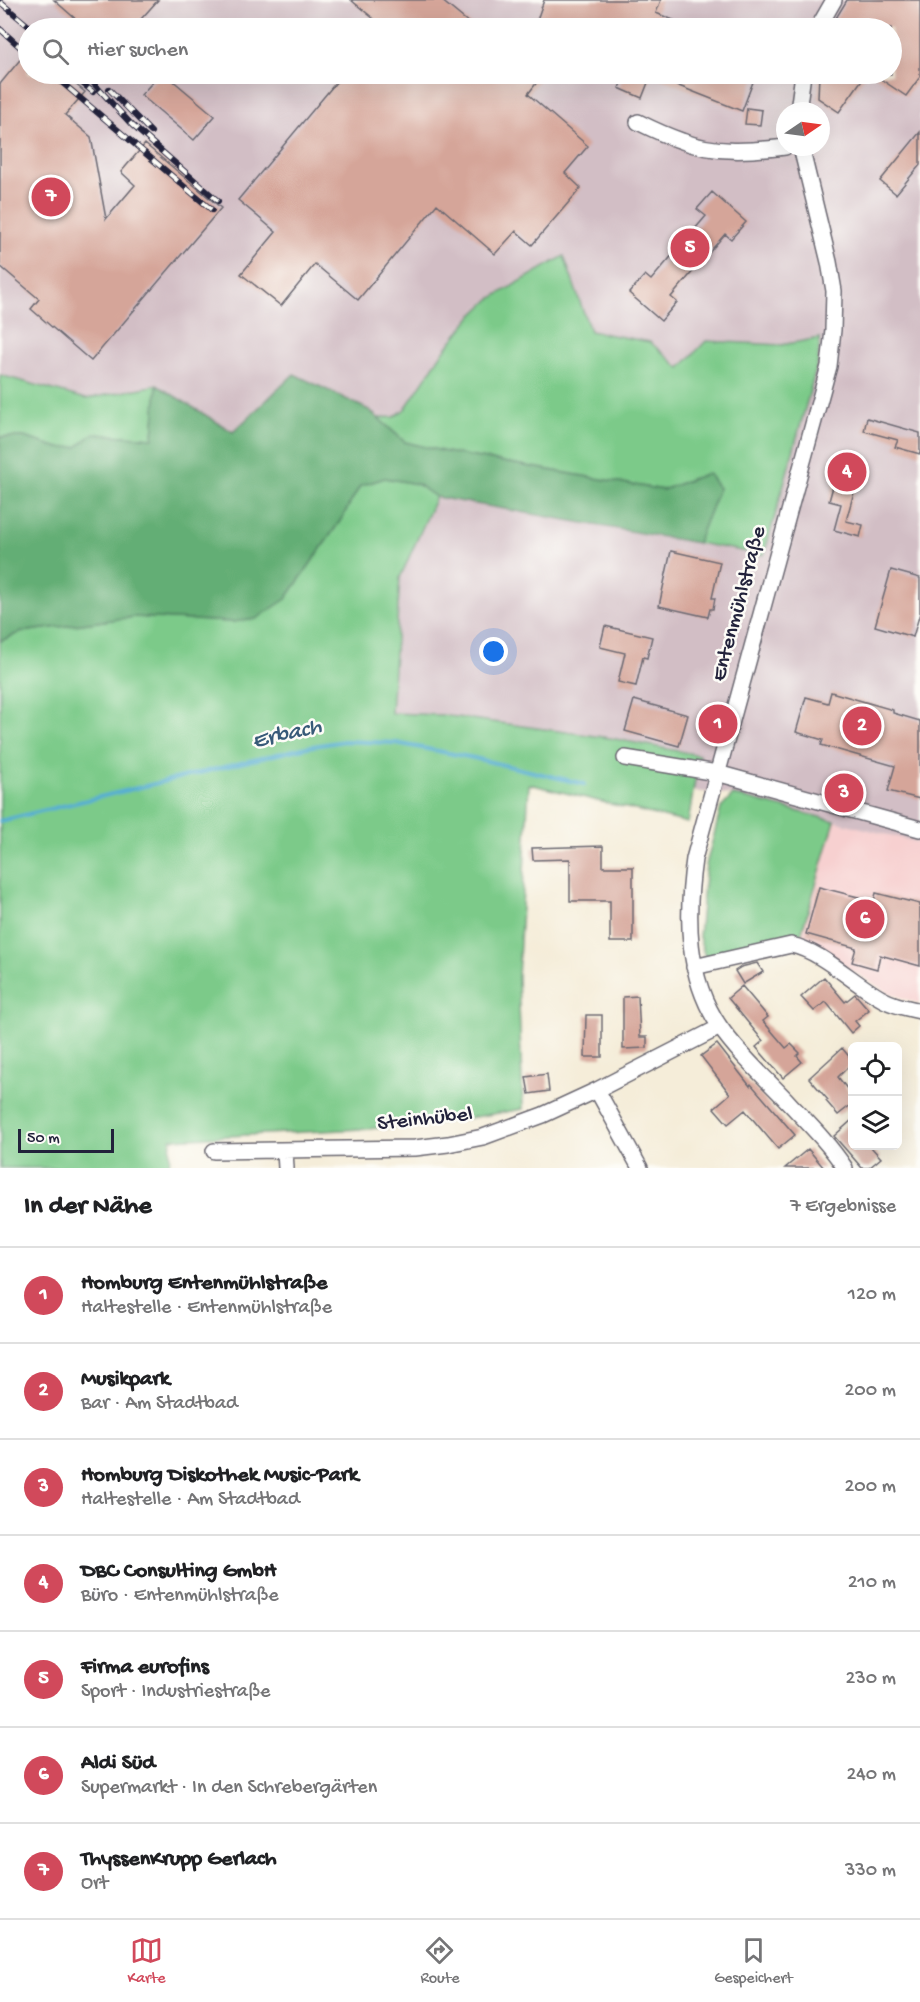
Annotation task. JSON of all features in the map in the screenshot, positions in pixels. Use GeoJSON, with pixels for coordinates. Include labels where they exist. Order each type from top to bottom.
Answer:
{"type":"FeatureCollection","features":[{"type":"Feature","properties":{"kind":"street"},"geometry":{"type":"LineString","coordinates":[[824,18],[834,0]]}},
{"type":"Feature","properties":{"kind":"street"},"geometry":{"type":"LineString","coordinates":[[799,102],[802,84]]}},
{"type":"Feature","properties":{"kind":"street"},"geometry":{"type":"LineString","coordinates":[[638,122],[684,142],[723,150],[752,151],[776,148]]}},
{"type":"Feature","properties":{"kind":"street","name":"Entenmühlstraße"},"geometry":{"type":"LineString","coordinates":[[803,156],[834,291],[829,366],[694,859],[691,882],[690,943],[694,967],[701,988],[720,1026],[813,1128],[845,1168]]}},
{"type":"Feature","properties":{"kind":"street"},"geometry":{"type":"LineString","coordinates":[[625,758],[717,774],[920,829]]}},
{"type":"Feature","properties":{"kind":"street"},"geometry":{"type":"LineString","coordinates":[[694,967],[791,945],[800,946],[886,1001],[920,1011]]}},
{"type":"Feature","properties":{"kind":"street","name":"Steinhübel"},"geometry":{"type":"LineString","coordinates":[[214,1151],[415,1148],[483,1137],[511,1128],[597,1090],[720,1026]]}},
{"type":"Feature","properties":{"kind":"street"},"geometry":{"type":"LineString","coordinates":[[597,1090],[640,1168]]}},
{"type":"Feature","properties":{"kind":"street"},"geometry":{"type":"LineString","coordinates":[[285,1151],[286,1168]]}},
{"type":"Feature","properties":{"kind":"shaded area"},"geometry":{"type":"Polygon","coordinates":[[[0,0],[920,0],[920,843],[733,795],[692,791],[699,755],[610,738],[442,715],[390,714],[400,578],[436,497],[763,555],[818,362],[820,338],[781,345],[706,341],[681,368],[650,342],[590,331],[564,256],[490,299],[470,318],[440,356],[405,409],[394,417],[378,418],[369,410],[294,374],[233,432],[157,385],[86,399],[0,375],[0,0]]]}},
{"type":"Feature","properties":{"kind":"shaded area"},"geometry":{"type":"Polygon","coordinates":[[[835,821],[920,843],[920,1004],[888,993],[800,938],[835,821]]]}},
{"type":"Feature","properties":{"kind":"green space"},"geometry":{"type":"Polygon","coordinates":[[[564,256],[590,331],[650,342],[680,368],[706,341],[781,345],[820,338],[818,362],[764,555],[697,543],[719,488],[693,478],[663,490],[446,452],[405,442],[378,418],[394,417],[405,409],[440,356],[470,318],[490,299],[564,256]]]}},
{"type":"Feature","properties":{"kind":"green space"},"geometry":{"type":"Polygon","coordinates":[[[294,374],[369,410],[405,442],[446,452],[663,490],[708,473],[719,488],[697,543],[436,497],[417,484],[385,478],[360,486],[340,521],[286,599],[256,619],[233,622],[134,617],[21,632],[0,641],[0,437],[24,437],[59,448],[77,447],[93,434],[153,438],[157,385],[233,432],[294,374]]]}},
{"type":"Feature","properties":{"kind":"green space"},"geometry":{"type":"Polygon","coordinates":[[[0,375],[86,399],[157,385],[153,438],[93,434],[78,447],[59,448],[24,437],[0,437],[0,375]]]}},
{"type":"Feature","properties":{"kind":"green space"},"geometry":{"type":"Polygon","coordinates":[[[384,478],[417,484],[436,497],[400,578],[391,713],[442,715],[610,738],[699,755],[688,823],[529,784],[518,977],[523,1109],[420,1126],[171,1139],[169,1168],[0,1168],[0,641],[21,632],[134,617],[233,622],[286,599],[340,521],[360,486],[384,478]]]}},
{"type":"Feature","properties":{"kind":"green space"},"geometry":{"type":"Polygon","coordinates":[[[733,795],[835,821],[800,938],[705,957],[699,937],[706,865],[721,808],[733,795]]]}},
{"type":"Feature","properties":{"kind":"building"},"geometry":{"type":"Polygon","coordinates":[[[54,0],[158,0],[142,18],[75,18],[54,0]]]}},
{"type":"Feature","properties":{"kind":"building"},"geometry":{"type":"Polygon","coordinates":[[[351,0],[441,0],[463,18],[373,18],[351,0]]]}},
{"type":"Feature","properties":{"kind":"building"},"geometry":{"type":"Polygon","coordinates":[[[544,0],[661,0],[656,13],[668,18],[538,18],[544,0]]]}},
{"type":"Feature","properties":{"kind":"building"},"geometry":{"type":"Polygon","coordinates":[[[847,0],[920,0],[920,77],[906,96],[888,84],[902,84],[902,18],[836,18],[847,0]]]}},
{"type":"Feature","properties":{"kind":"building"},"geometry":{"type":"Polygon","coordinates":[[[18,62],[18,84],[75,84],[85,92],[65,115],[91,137],[106,219],[135,185],[121,172],[145,144],[221,208],[91,361],[31,309],[39,299],[0,266],[0,84],[18,62]]]}},
{"type":"Feature","properties":{"kind":"building"},"geometry":{"type":"Polygon","coordinates":[[[151,84],[177,84],[215,116],[194,140],[141,95],[151,84]]]}},
{"type":"Feature","properties":{"kind":"building"},"geometry":{"type":"Polygon","coordinates":[[[335,84],[536,84],[528,94],[588,146],[565,173],[581,188],[532,245],[516,231],[495,254],[437,204],[358,300],[315,264],[281,306],[241,274],[276,232],[238,200],[335,84]]]}},
{"type":"Feature","properties":{"kind":"building"},"geometry":{"type":"Polygon","coordinates":[[[621,84],[647,84],[642,98],[619,88],[621,84]]]}},
{"type":"Feature","properties":{"kind":"building"},"geometry":{"type":"Polygon","coordinates":[[[674,84],[752,84],[742,111],[674,84]]]}},
{"type":"Feature","properties":{"kind":"building"},"geometry":{"type":"Polygon","coordinates":[[[819,84],[859,84],[839,112],[830,106],[830,102],[824,102],[818,98],[819,84]]]}},
{"type":"Feature","properties":{"kind":"building"},"geometry":{"type":"Polygon","coordinates":[[[747,108],[762,110],[760,125],[745,124],[747,108]]]}},
{"type":"Feature","properties":{"kind":"building"},"geometry":{"type":"Polygon","coordinates":[[[920,132],[920,165],[896,194],[880,181],[920,132]]]}},
{"type":"Feature","properties":{"kind":"building"},"geometry":{"type":"Polygon","coordinates":[[[712,192],[746,222],[731,239],[725,234],[671,297],[677,302],[661,321],[629,293],[645,275],[651,280],[706,216],[697,209],[712,192]]]}},
{"type":"Feature","properties":{"kind":"building"},"geometry":{"type":"Polygon","coordinates":[[[867,418],[920,433],[920,454],[895,447],[898,440],[864,431],[867,418]]]}},
{"type":"Feature","properties":{"kind":"building"},"geometry":{"type":"Polygon","coordinates":[[[840,461],[861,467],[846,521],[863,525],[860,537],[834,530],[841,504],[829,501],[840,461]]]}},
{"type":"Feature","properties":{"kind":"building"},"geometry":{"type":"Polygon","coordinates":[[[671,551],[720,562],[712,598],[715,598],[713,609],[710,609],[708,617],[659,606],[671,551]]]}},
{"type":"Feature","properties":{"kind":"building"},"geometry":{"type":"Polygon","coordinates":[[[891,570],[920,578],[920,613],[913,637],[875,626],[891,570]]]}},
{"type":"Feature","properties":{"kind":"building"},"geometry":{"type":"Polygon","coordinates":[[[605,626],[652,637],[647,658],[643,657],[636,686],[618,682],[625,653],[600,647],[605,626]]]}},
{"type":"Feature","properties":{"kind":"building"},"geometry":{"type":"Polygon","coordinates":[[[831,692],[893,710],[893,713],[920,721],[920,799],[888,791],[895,766],[821,745],[823,740],[796,732],[806,697],[828,703],[831,692]]]}},
{"type":"Feature","properties":{"kind":"building"},"geometry":{"type":"Polygon","coordinates":[[[634,700],[688,715],[679,746],[625,731],[634,700]]]}},
{"type":"Feature","properties":{"kind":"building"},"geometry":{"type":"Polygon","coordinates":[[[603,846],[603,867],[633,867],[633,942],[610,942],[610,901],[570,901],[570,859],[533,860],[532,848],[603,846]]]}},
{"type":"Feature","properties":{"kind":"building"},"geometry":{"type":"Polygon","coordinates":[[[819,887],[874,901],[876,893],[920,904],[920,966],[880,955],[877,969],[852,962],[856,948],[806,934],[819,887]]]}},
{"type":"Feature","properties":{"kind":"building"},"geometry":{"type":"Polygon","coordinates":[[[757,963],[763,972],[743,984],[735,971],[757,963]]]}},
{"type":"Feature","properties":{"kind":"building"},"geometry":{"type":"Polygon","coordinates":[[[824,977],[845,1002],[855,994],[869,1010],[855,1021],[859,1026],[851,1033],[826,1002],[814,1011],[801,997],[824,977]]]}},
{"type":"Feature","properties":{"kind":"building"},"geometry":{"type":"Polygon","coordinates":[[[742,986],[768,1017],[763,1021],[786,1048],[791,1044],[800,1053],[797,1056],[802,1062],[783,1078],[756,1047],[763,1041],[728,998],[742,986]]]}},
{"type":"Feature","properties":{"kind":"building"},"geometry":{"type":"Polygon","coordinates":[[[638,996],[640,1037],[647,1037],[647,1048],[623,1049],[623,997],[638,996]]]}},
{"type":"Feature","properties":{"kind":"building"},"geometry":{"type":"Polygon","coordinates":[[[586,1015],[602,1015],[602,1057],[585,1057],[586,1015]]]}},
{"type":"Feature","properties":{"kind":"building"},"geometry":{"type":"Polygon","coordinates":[[[717,1044],[750,1086],[751,1084],[795,1135],[778,1149],[745,1110],[728,1124],[714,1108],[730,1094],[701,1056],[717,1044]]]}},
{"type":"Feature","properties":{"kind":"building"},"geometry":{"type":"Polygon","coordinates":[[[842,1048],[848,1055],[848,1067],[838,1077],[848,1090],[848,1107],[838,1115],[809,1078],[842,1048]]]}},
{"type":"Feature","properties":{"kind":"building"},"geometry":{"type":"Polygon","coordinates":[[[547,1074],[549,1091],[529,1094],[526,1077],[547,1074]]]}},
{"type":"Feature","properties":{"kind":"building"},"geometry":{"type":"Polygon","coordinates":[[[848,1124],[848,1150],[874,1150],[881,1158],[869,1168],[862,1168],[834,1136],[848,1124]]]}},
{"type":"Feature","properties":{"kind":"building"},"geometry":{"type":"Polygon","coordinates":[[[808,1149],[824,1168],[785,1168],[808,1149]]]}},
{"type":"Feature","properties":{"kind":"waterway","name":"Erbach"},"geometry":{"type":"LineString","coordinates":[[0,821],[307,747],[344,741],[396,743],[474,758],[584,784]]}},
{"type":"Feature","properties":{"kind":"railway"},"geometry":{"type":"LineString","coordinates":[[0,2],[19,18]]}},
{"type":"Feature","properties":{"kind":"railway"},"geometry":{"type":"LineString","coordinates":[[0,29],[18,45]]}},
{"type":"Feature","properties":{"kind":"railway"},"geometry":{"type":"LineString","coordinates":[[64,84],[212,210]]}},
{"type":"Feature","properties":{"kind":"railway"},"geometry":{"type":"LineString","coordinates":[[83,84],[93,92]]}},
{"type":"Feature","properties":{"kind":"railway"},"geometry":{"type":"LineString","coordinates":[[94,84],[132,125],[218,201]]}},
{"type":"Feature","properties":{"kind":"railway"},"geometry":{"type":"LineString","coordinates":[[109,89],[151,132]]}},
{"type":"Feature","properties":{"kind":"place","name":"ThyssenKrupp Gerlach"},"geometry":{"type":"Point","coordinates":[51,197]}},
{"type":"Feature","properties":{"kind":"place","name":"Firma eurofins"},"geometry":{"type":"Point","coordinates":[690,248]}},
{"type":"Feature","properties":{"kind":"place","name":"DBC Consulting GmbH"},"geometry":{"type":"Point","coordinates":[847,472]}},
{"type":"Feature","properties":{"kind":"place","name":"Homburg Entenmühlstraße"},"geometry":{"type":"Point","coordinates":[718,724]}},
{"type":"Feature","properties":{"kind":"place","name":"Musikpark"},"geometry":{"type":"Point","coordinates":[862,726]}},
{"type":"Feature","properties":{"kind":"place","name":"Homburg Diskothek Music-Park"},"geometry":{"type":"Point","coordinates":[844,793]}},
{"type":"Feature","properties":{"kind":"place","name":"Aldi Süd"},"geometry":{"type":"Point","coordinates":[865,919]}}]}
